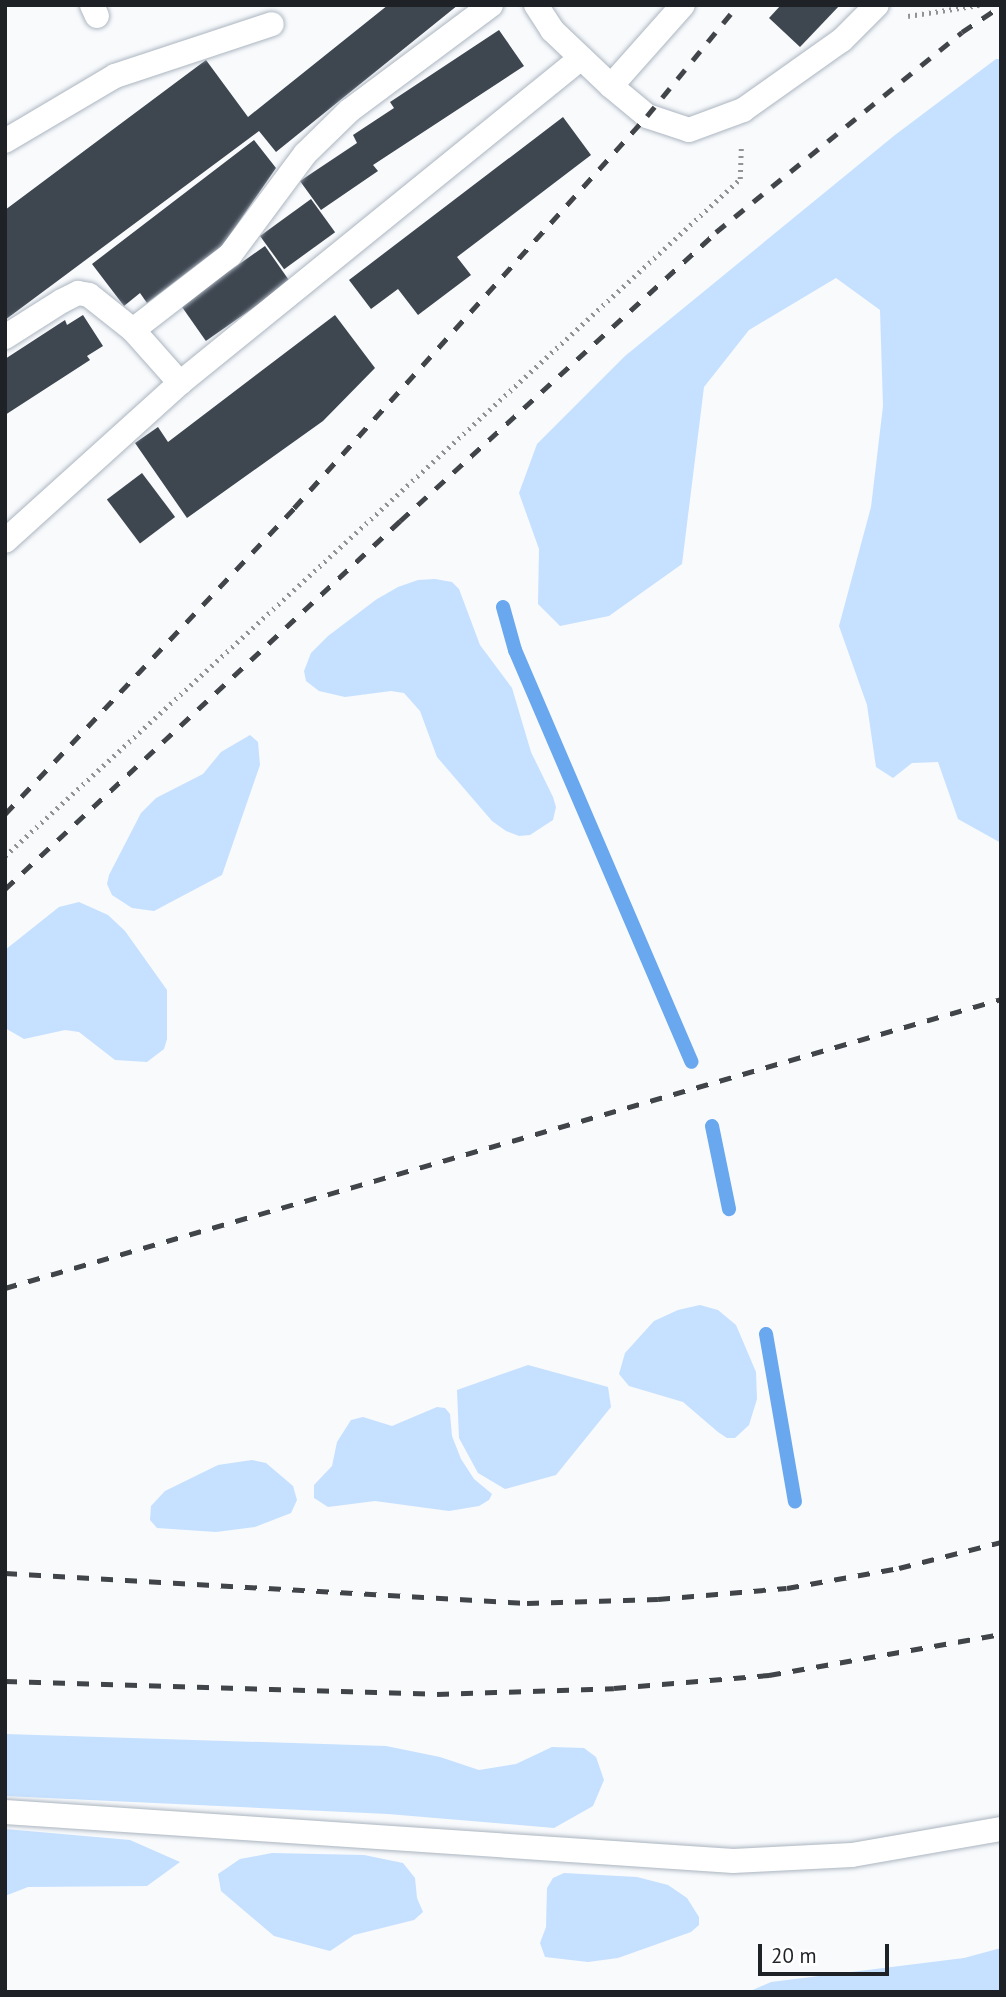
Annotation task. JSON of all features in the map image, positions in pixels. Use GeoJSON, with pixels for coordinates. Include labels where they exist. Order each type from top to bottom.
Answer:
{"type":"FeatureCollection","features":[{"type":"Feature","properties":{"kind":"lane"},"geometry":{"type":"LineString","coordinates":[[133,330],[230,255],[305,154],[349,111],[491,5]]}},
{"type":"Feature","properties":{"kind":"lane"},"geometry":{"type":"LineString","coordinates":[[536,5],[552,30],[647,117],[689,130],[743,110],[842,40],[877,5]]}},
{"type":"Feature","properties":{"kind":"lane"},"geometry":{"type":"LineString","coordinates":[[611,86],[683,5]]}},
{"type":"Feature","properties":{"kind":"lane"},"geometry":{"type":"LineString","coordinates":[[5,141],[115,76],[272,24]]}},
{"type":"Feature","properties":{"kind":"lane"},"geometry":{"type":"LineString","coordinates":[[5,541],[180,383],[581,58]]}},
{"type":"Feature","properties":{"kind":"lane"},"geometry":{"type":"LineString","coordinates":[[5,337],[78,293],[89,295],[133,330],[180,383]]}},
{"type":"Feature","properties":{"kind":"lane"},"geometry":{"type":"LineString","coordinates":[[5,1812],[733,1861],[852,1855],[1001,1829]]}},
{"type":"Feature","properties":{"kind":"path"},"geometry":{"type":"LineString","coordinates":[[859,23],[979,5]]}},
{"type":"Feature","properties":{"kind":"path"},"geometry":{"type":"LineString","coordinates":[[5,856],[740,178],[743,110]]}},
{"type":"Feature","properties":{"kind":"shaded area"},"geometry":{"type":"Polygon","coordinates":[[[996,59],[1001,59],[1001,843],[958,819],[938,762],[912,763],[893,778],[876,767],[867,705],[839,626],[871,507],[883,406],[880,310],[836,278],[749,330],[704,387],[682,564],[609,616],[560,626],[538,604],[539,549],[519,493],[537,444],[625,356],[895,135],[996,59]]]}},
{"type":"Feature","properties":{"kind":"shaded area"},"geometry":{"type":"Polygon","coordinates":[[[418,580],[452,582],[459,589],[480,645],[512,688],[531,752],[553,797],[556,807],[553,820],[530,835],[519,836],[492,821],[437,757],[420,711],[404,693],[391,691],[345,697],[319,691],[306,681],[304,671],[311,653],[328,636],[377,599],[398,587],[418,580]]]}},
{"type":"Feature","properties":{"kind":"shaded area"},"geometry":{"type":"Polygon","coordinates":[[[250,735],[258,742],[260,765],[222,875],[154,911],[132,908],[112,895],[107,884],[109,875],[141,813],[156,798],[203,774],[221,752],[250,735]]]}},
{"type":"Feature","properties":{"kind":"shaded area"},"geometry":{"type":"Polygon","coordinates":[[[79,902],[108,915],[125,931],[167,990],[167,1039],[164,1049],[147,1062],[115,1060],[79,1032],[65,1030],[24,1039],[5,1028],[5,950],[59,907],[79,902]]]}},
{"type":"Feature","properties":{"kind":"shaded area"},"geometry":{"type":"Polygon","coordinates":[[[700,1305],[718,1310],[736,1325],[756,1372],[757,1399],[749,1425],[735,1438],[727,1438],[718,1432],[683,1402],[629,1386],[619,1374],[625,1353],[654,1321],[678,1310],[700,1305]]]}},
{"type":"Feature","properties":{"kind":"shaded area"},"geometry":{"type":"Polygon","coordinates":[[[528,1365],[608,1387],[611,1407],[556,1475],[505,1489],[478,1473],[459,1438],[457,1390],[528,1365]]]}},
{"type":"Feature","properties":{"kind":"shaded area"},"geometry":{"type":"Polygon","coordinates":[[[437,1407],[445,1408],[450,1414],[452,1436],[461,1459],[474,1479],[492,1494],[489,1500],[479,1506],[449,1511],[375,1501],[328,1507],[314,1498],[314,1485],[332,1466],[337,1442],[351,1420],[363,1417],[392,1426],[437,1407]]]}},
{"type":"Feature","properties":{"kind":"shaded area"},"geometry":{"type":"Polygon","coordinates":[[[252,1460],[266,1463],[293,1486],[297,1500],[291,1513],[255,1527],[216,1532],[157,1528],[150,1520],[151,1506],[165,1491],[218,1465],[252,1460]]]}},
{"type":"Feature","properties":{"kind":"shaded area"},"geometry":{"type":"Polygon","coordinates":[[[5,1734],[386,1746],[440,1757],[479,1770],[516,1764],[552,1747],[584,1748],[596,1757],[604,1780],[593,1806],[554,1828],[388,1814],[5,1796],[5,1734]]]}},
{"type":"Feature","properties":{"kind":"shaded area"},"geometry":{"type":"Polygon","coordinates":[[[5,1829],[130,1840],[180,1862],[147,1886],[28,1887],[5,1896],[5,1829]]]}},
{"type":"Feature","properties":{"kind":"shaded area"},"geometry":{"type":"Polygon","coordinates":[[[272,1853],[364,1855],[403,1863],[415,1878],[417,1898],[423,1912],[414,1920],[354,1935],[330,1951],[274,1936],[221,1891],[218,1874],[240,1859],[272,1853]]]}},
{"type":"Feature","properties":{"kind":"shaded area"},"geometry":{"type":"Polygon","coordinates":[[[564,1873],[637,1877],[668,1885],[687,1898],[699,1917],[699,1925],[691,1932],[618,1958],[588,1962],[545,1957],[540,1943],[546,1927],[547,1888],[553,1878],[564,1873]]]}},
{"type":"Feature","properties":{"kind":"shaded area"},"geometry":{"type":"Polygon","coordinates":[[[1001,1948],[1001,1992],[748,1992],[771,1982],[964,1958],[1001,1948]]]}},
{"type":"Feature","properties":{"kind":"building"},"geometry":{"type":"Polygon","coordinates":[[[388,5],[458,5],[276,152],[259,131],[5,320],[5,210],[206,60],[248,117],[388,5]]]}},
{"type":"Feature","properties":{"kind":"building"},"geometry":{"type":"Polygon","coordinates":[[[781,5],[840,5],[800,47],[769,18],[781,5]]]}},
{"type":"Feature","properties":{"kind":"building"},"geometry":{"type":"Polygon","coordinates":[[[499,30],[524,66],[373,165],[378,171],[321,210],[300,181],[357,143],[353,135],[394,108],[390,102],[499,30]]]}},
{"type":"Feature","properties":{"kind":"building"},"geometry":{"type":"Polygon","coordinates":[[[563,117],[591,155],[457,257],[471,275],[418,315],[398,289],[371,309],[349,280],[563,117]]]}},
{"type":"Feature","properties":{"kind":"building"},"geometry":{"type":"Polygon","coordinates":[[[254,140],[276,168],[223,245],[147,303],[140,293],[124,306],[92,264],[254,140]]]}},
{"type":"Feature","properties":{"kind":"building"},"geometry":{"type":"Polygon","coordinates":[[[311,199],[335,232],[284,269],[260,236],[311,199]]]}},
{"type":"Feature","properties":{"kind":"building"},"geometry":{"type":"Polygon","coordinates":[[[265,246],[290,282],[206,341],[181,305],[265,246]]]}},
{"type":"Feature","properties":{"kind":"building"},"geometry":{"type":"Polygon","coordinates":[[[83,315],[103,346],[87,356],[90,360],[5,415],[5,359],[65,320],[67,325],[83,315]]]}},
{"type":"Feature","properties":{"kind":"building"},"geometry":{"type":"Polygon","coordinates":[[[335,315],[375,368],[323,421],[187,518],[135,443],[158,427],[168,442],[335,315]]]}},
{"type":"Feature","properties":{"kind":"building"},"geometry":{"type":"Polygon","coordinates":[[[142,473],[175,517],[140,543],[107,499],[142,473]]]}},
{"type":"Feature","properties":{"kind":"waterway"},"geometry":{"type":"LineString","coordinates":[[503,607],[515,650],[692,1062]]}},
{"type":"Feature","properties":{"kind":"waterway"},"geometry":{"type":"LineString","coordinates":[[712,1126],[729,1209]]}},
{"type":"Feature","properties":{"kind":"waterway"},"geometry":{"type":"LineString","coordinates":[[766,1334],[795,1502]]}},
{"type":"Feature","properties":{"kind":"railway"},"geometry":{"type":"LineString","coordinates":[[5,814],[294,508],[647,116],[738,5]]}},
{"type":"Feature","properties":{"kind":"railway"},"geometry":{"type":"LineString","coordinates":[[5,889],[400,521],[716,232],[962,32],[1001,6]]}},
{"type":"Feature","properties":{"kind":"railway"},"geometry":{"type":"LineString","coordinates":[[5,1288],[1001,999]]}},
{"type":"Feature","properties":{"kind":"railway"},"geometry":{"type":"LineString","coordinates":[[5,1573],[527,1603],[658,1599],[787,1588],[899,1568],[1001,1542]]}},
{"type":"Feature","properties":{"kind":"railway"},"geometry":{"type":"LineString","coordinates":[[5,1681],[437,1694],[614,1688],[769,1675],[1001,1634]]}}]}
